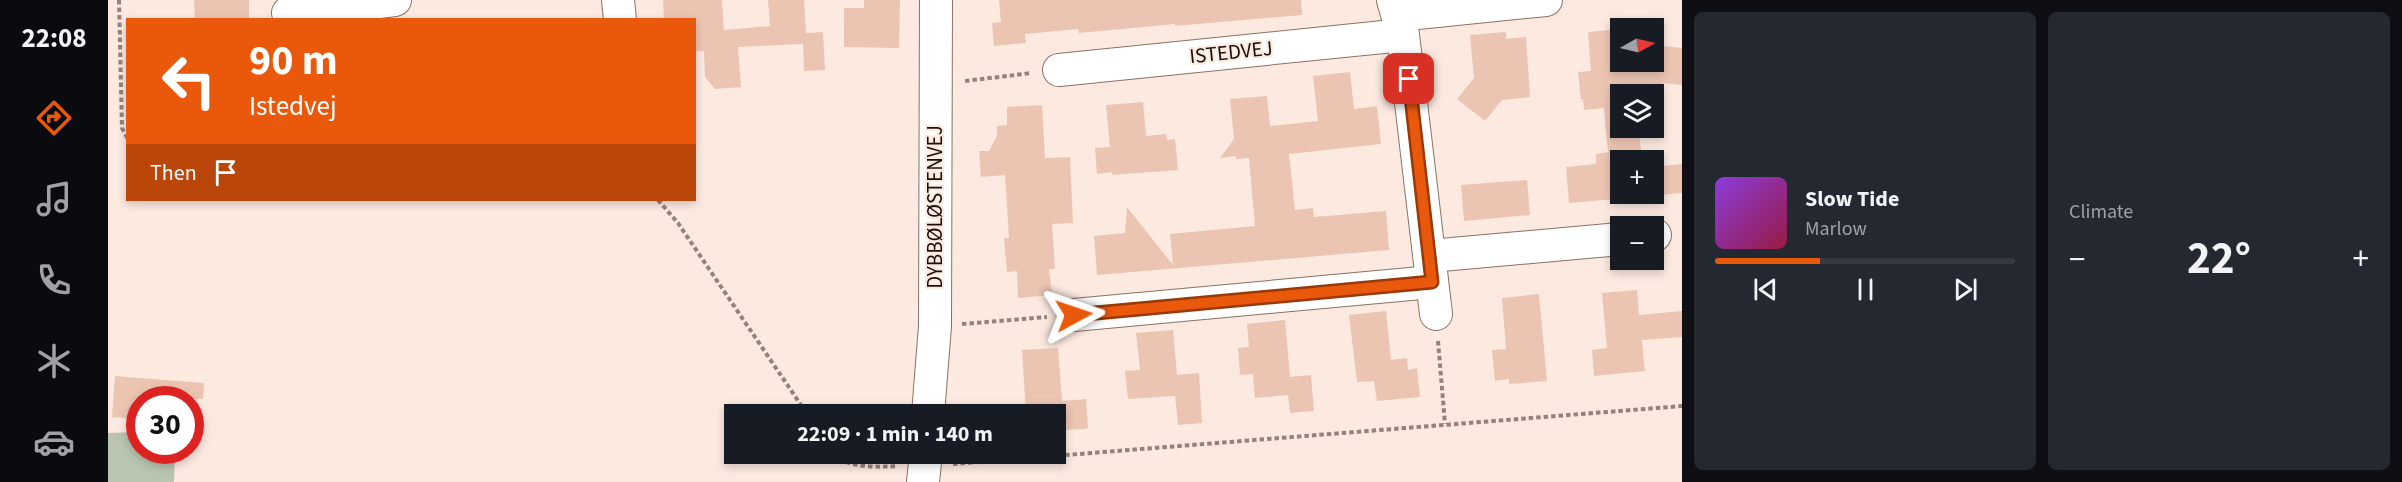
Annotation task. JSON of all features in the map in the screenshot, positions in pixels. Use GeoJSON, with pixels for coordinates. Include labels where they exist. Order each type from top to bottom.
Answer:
{"type":"FeatureCollection","features":[{"type":"Feature","properties":{"kind":"street"},"geometry":{"type":"LineString","coordinates":[[288,11],[395,0]]}},
{"type":"Feature","properties":{"kind":"street"},"geometry":{"type":"LineString","coordinates":[[618,0],[620,18]]}},
{"type":"Feature","properties":{"kind":"street","name":"DYBBØLØSTENVEJ"},"geometry":{"type":"LineString","coordinates":[[929,404],[934,326],[936,0]]}},
{"type":"Feature","properties":{"kind":"street","name":"ISTEDVEJ"},"geometry":{"type":"LineString","coordinates":[[1059,70],[1398,17],[1546,0]]}},
{"type":"Feature","properties":{"kind":"street"},"geometry":{"type":"LineString","coordinates":[[1398,17],[1436,314]]}},
{"type":"Feature","properties":{"kind":"street"},"geometry":{"type":"LineString","coordinates":[[1074,315],[1431,269],[1610,241]]}},
{"type":"Feature","properties":{"kind":"path"},"geometry":{"type":"LineString","coordinates":[[119,0],[122,128],[126,135]]}},
{"type":"Feature","properties":{"kind":"path"},"geometry":{"type":"LineString","coordinates":[[936,85],[1059,70]]}},
{"type":"Feature","properties":{"kind":"path"},"geometry":{"type":"LineString","coordinates":[[659,201],[684,233],[800,404]]}},
{"type":"Feature","properties":{"kind":"path"},"geometry":{"type":"LineString","coordinates":[[1436,314],[1445,424]]}},
{"type":"Feature","properties":{"kind":"path"},"geometry":{"type":"LineString","coordinates":[[934,326],[1074,315]]}},
{"type":"Feature","properties":{"kind":"path"},"geometry":{"type":"LineString","coordinates":[[856,464],[865,467],[925,467],[1682,406]]}},
{"type":"Feature","properties":{"kind":"green space"},"geometry":{"type":"Polygon","coordinates":[[[126,432],[126,464],[175,464],[174,482],[108,482],[108,433],[126,432]]]}},
{"type":"Feature","properties":{"kind":"building"},"geometry":{"type":"Polygon","coordinates":[[[194,0],[249,0],[249,18],[195,18],[194,0]]]}},
{"type":"Feature","properties":{"kind":"building"},"geometry":{"type":"Polygon","coordinates":[[[663,0],[722,0],[724,30],[770,26],[768,0],[804,0],[806,33],[823,32],[825,70],[804,71],[803,44],[738,47],[741,87],[715,89],[705,77],[704,51],[696,51],[696,18],[664,18],[663,0]]]}},
{"type":"Feature","properties":{"kind":"building"},"geometry":{"type":"Polygon","coordinates":[[[864,0],[900,0],[899,48],[844,47],[844,8],[864,8],[864,0]]]}},
{"type":"Feature","properties":{"kind":"building"},"geometry":{"type":"Polygon","coordinates":[[[999,0],[1301,0],[1302,15],[1079,33],[1078,29],[1025,34],[1026,43],[994,46],[992,23],[1001,22],[999,0]]]}},
{"type":"Feature","properties":{"kind":"building"},"geometry":{"type":"Polygon","coordinates":[[[1610,30],[1610,72],[1664,72],[1664,46],[1682,48],[1682,85],[1610,84],[1610,138],[1640,138],[1641,150],[1610,150],[1610,199],[1569,203],[1566,167],[1596,164],[1596,154],[1608,152],[1604,108],[1584,110],[1583,99],[1581,100],[1578,72],[1591,71],[1588,32],[1610,30]]]}},
{"type":"Feature","properties":{"kind":"building"},"geometry":{"type":"Polygon","coordinates":[[[1506,32],[1506,39],[1526,37],[1530,97],[1502,100],[1485,121],[1457,99],[1474,78],[1470,35],[1506,32]]]}},
{"type":"Feature","properties":{"kind":"building"},"geometry":{"type":"Polygon","coordinates":[[[1350,72],[1354,109],[1377,106],[1381,144],[1289,154],[1295,210],[1313,208],[1314,217],[1386,211],[1389,250],[1097,275],[1094,236],[1125,233],[1127,207],[1173,265],[1170,234],[1255,226],[1249,158],[1236,159],[1236,156],[1220,158],[1234,139],[1230,99],[1267,96],[1270,126],[1318,121],[1313,76],[1350,72]]]}},
{"type":"Feature","properties":{"kind":"building"},"geometry":{"type":"Polygon","coordinates":[[[1143,102],[1146,136],[1166,134],[1167,140],[1175,139],[1178,170],[1097,174],[1095,148],[1110,147],[1106,105],[1143,102]]]}},
{"type":"Feature","properties":{"kind":"building"},"geometry":{"type":"Polygon","coordinates":[[[1042,105],[1045,158],[1070,157],[1073,223],[1052,224],[1055,269],[1049,269],[1052,295],[1018,298],[1017,271],[1007,272],[1004,238],[1009,238],[1005,175],[981,177],[979,151],[989,151],[997,136],[997,126],[1007,125],[1007,107],[1042,105]]]}},
{"type":"Feature","properties":{"kind":"building"},"geometry":{"type":"Polygon","coordinates":[[[1682,164],[1682,193],[1664,195],[1664,166],[1682,164]]]}},
{"type":"Feature","properties":{"kind":"building"},"geometry":{"type":"Polygon","coordinates":[[[1527,180],[1530,215],[1464,221],[1461,185],[1527,180]]]}},
{"type":"Feature","properties":{"kind":"building"},"geometry":{"type":"Polygon","coordinates":[[[1637,290],[1639,315],[1682,311],[1682,337],[1642,340],[1645,371],[1594,376],[1592,350],[1607,348],[1602,293],[1637,290]]]}},
{"type":"Feature","properties":{"kind":"building"},"geometry":{"type":"Polygon","coordinates":[[[1539,294],[1547,381],[1509,384],[1509,379],[1495,381],[1492,350],[1506,349],[1502,298],[1539,294]]]}},
{"type":"Feature","properties":{"kind":"building"},"geometry":{"type":"Polygon","coordinates":[[[1386,311],[1391,360],[1407,358],[1408,370],[1417,368],[1420,397],[1377,401],[1374,381],[1357,382],[1349,315],[1386,311]]]}},
{"type":"Feature","properties":{"kind":"building"},"geometry":{"type":"Polygon","coordinates":[[[1285,320],[1290,377],[1311,375],[1314,411],[1290,413],[1288,395],[1255,398],[1253,374],[1240,375],[1238,348],[1249,347],[1247,324],[1285,320]]]}},
{"type":"Feature","properties":{"kind":"building"},"geometry":{"type":"Polygon","coordinates":[[[1173,330],[1177,375],[1199,373],[1202,423],[1178,425],[1175,396],[1128,399],[1125,371],[1140,370],[1136,333],[1173,330]]]}},
{"type":"Feature","properties":{"kind":"building"},"geometry":{"type":"Polygon","coordinates":[[[1058,348],[1062,401],[1086,399],[1088,428],[1066,430],[1066,404],[1025,404],[1022,350],[1058,348]]]}},
{"type":"Feature","properties":{"kind":"building"},"geometry":{"type":"Polygon","coordinates":[[[115,376],[204,383],[204,386],[126,386],[126,418],[112,417],[115,376]]]}},
{"type":"Feature","properties":{"kind":"route"},"geometry":{"type":"LineString","coordinates":[[1074,315],[1432,282],[1409,79]]}}]}
